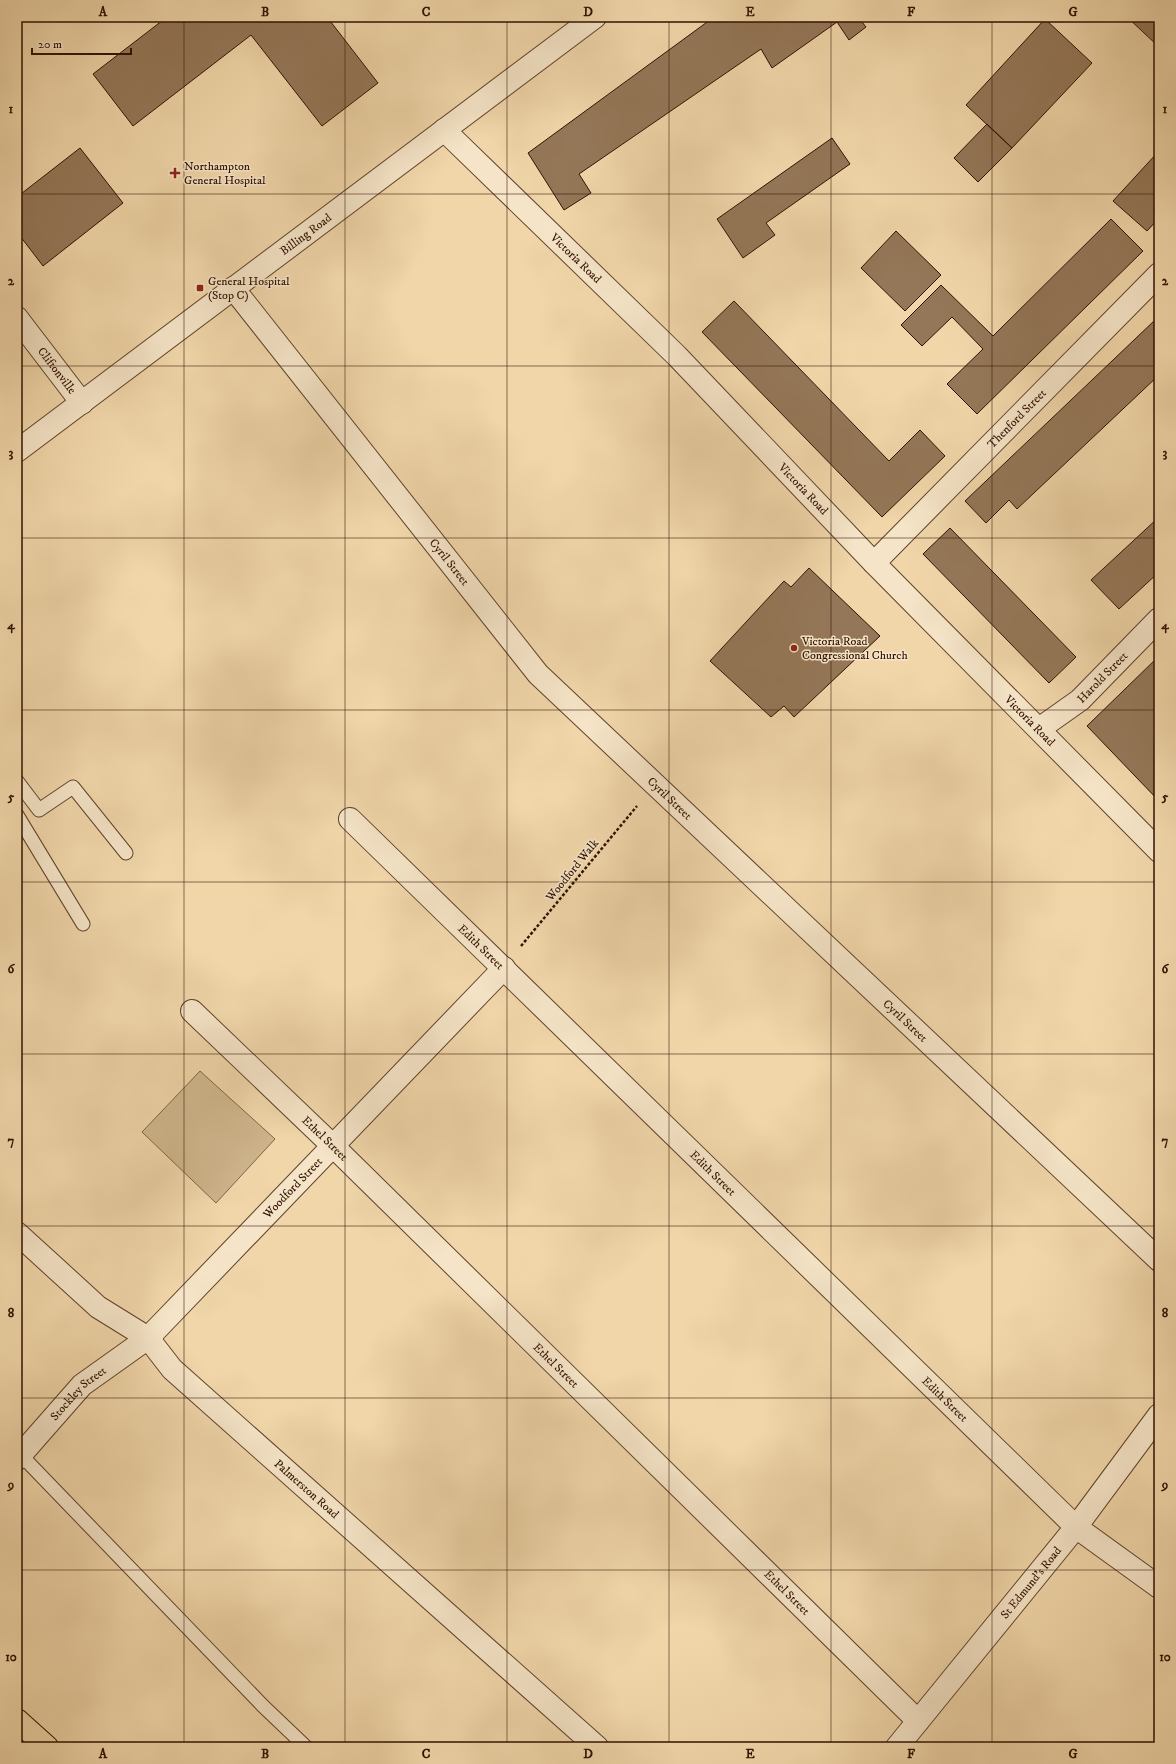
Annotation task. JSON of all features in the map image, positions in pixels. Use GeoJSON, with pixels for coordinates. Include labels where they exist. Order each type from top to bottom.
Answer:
{"type":"FeatureCollection","features":[{"type":"Feature","properties":{"kind":"main road"},"geometry":{"type":"LineString","coordinates":[[17,1720],[47,1747]]}},
{"type":"Feature","properties":{"kind":"street","name":"Billing Road"},"geometry":{"type":"LineString","coordinates":[[17,451],[232,288],[595,17]]}},
{"type":"Feature","properties":{"kind":"street","name":"Victoria Road"},"geometry":{"type":"LineString","coordinates":[[444,130],[677,356],[874,563],[1159,851]]}},
{"type":"Feature","properties":{"kind":"street","name":"Thenford Street"},"geometry":{"type":"LineString","coordinates":[[874,563],[1159,274]]}},
{"type":"Feature","properties":{"kind":"street","name":"Cyril Street"},"geometry":{"type":"LineString","coordinates":[[232,288],[538,674],[1159,1260]]}},
{"type":"Feature","properties":{"kind":"street","name":"Cliftonville"},"geometry":{"type":"LineString","coordinates":[[17,318],[82,403]]}},
{"type":"Feature","properties":{"kind":"street","name":"Harold Street"},"geometry":{"type":"LineString","coordinates":[[1039,729],[1080,700],[1159,619]]}},
{"type":"Feature","properties":{"kind":"street","name":"Edith Street"},"geometry":{"type":"LineString","coordinates":[[350,819],[1076,1527],[1159,1587]]}},
{"type":"Feature","properties":{"kind":"street","name":"Woodford Street"},"geometry":{"type":"LineString","coordinates":[[148,1338],[332,1145],[504,968]]}},
{"type":"Feature","properties":{"kind":"street","name":"Ethel Street"},"geometry":{"type":"LineString","coordinates":[[192,1011],[332,1145],[918,1721]]}},
{"type":"Feature","properties":{"kind":"street","name":"Palmerston Road"},"geometry":{"type":"LineString","coordinates":[[17,1233],[98,1307],[148,1338],[172,1369],[597,1747]]}},
{"type":"Feature","properties":{"kind":"street","name":"Stockley Street"},"geometry":{"type":"LineString","coordinates":[[19,1457],[82,1385],[148,1338]]}},
{"type":"Feature","properties":{"kind":"street","name":"St Edmund's Road"},"geometry":{"type":"LineString","coordinates":[[897,1747],[1076,1527],[1159,1415]]}},
{"type":"Feature","properties":{"kind":"lane"},"geometry":{"type":"LineString","coordinates":[[17,781],[39,810],[73,787],[126,853]]}},
{"type":"Feature","properties":{"kind":"lane"},"geometry":{"type":"LineString","coordinates":[[17,815],[83,924]]}},
{"type":"Feature","properties":{"kind":"lane"},"geometry":{"type":"LineString","coordinates":[[19,1457],[263,1706],[306,1747]]}},
{"type":"Feature","properties":{"kind":"path","name":"Woodford Walk"},"geometry":{"type":"LineString","coordinates":[[504,968],[655,784]]}},
{"type":"Feature","properties":{"kind":"shaded area"},"geometry":{"type":"Polygon","coordinates":[[[200,1071],[275,1139],[216,1203],[142,1132],[200,1071]]]}},
{"type":"Feature","properties":{"kind":"building"},"geometry":{"type":"Polygon","coordinates":[[[167,17],[327,17],[378,83],[322,126],[251,35],[133,126],[93,74],[167,17]]]}},
{"type":"Feature","properties":{"kind":"building"},"geometry":{"type":"Polygon","coordinates":[[[714,17],[858,17],[866,27],[849,40],[837,22],[772,68],[761,49],[579,174],[591,193],[564,210],[528,153],[714,17]]]}},
{"type":"Feature","properties":{"kind":"building"},"geometry":{"type":"Polygon","coordinates":[[[1127,17],[1159,17],[1159,47],[1127,17]]]}},
{"type":"Feature","properties":{"kind":"building"},"geometry":{"type":"Polygon","coordinates":[[[1045,19],[1092,63],[1012,148],[966,105],[1045,19]]]}},
{"type":"Feature","properties":{"kind":"building"},"geometry":{"type":"Polygon","coordinates":[[[987,124],[1012,148],[978,182],[954,158],[987,124]]]}},
{"type":"Feature","properties":{"kind":"building"},"geometry":{"type":"Polygon","coordinates":[[[832,138],[850,164],[766,223],[775,235],[743,258],[717,219],[832,138]]]}},
{"type":"Feature","properties":{"kind":"building"},"geometry":{"type":"Polygon","coordinates":[[[80,148],[123,203],[43,266],[17,232],[17,197],[80,148]]]}},
{"type":"Feature","properties":{"kind":"building"},"geometry":{"type":"Polygon","coordinates":[[[1158,152],[1159,218],[1147,231],[1113,201],[1158,152]]]}},
{"type":"Feature","properties":{"kind":"building"},"geometry":{"type":"Polygon","coordinates":[[[1111,219],[1143,251],[977,414],[947,384],[983,349],[952,317],[922,346],[901,325],[941,285],[993,336],[1111,219]]]}},
{"type":"Feature","properties":{"kind":"building"},"geometry":{"type":"Polygon","coordinates":[[[896,231],[941,275],[905,311],[861,268],[896,231]]]}},
{"type":"Feature","properties":{"kind":"building"},"geometry":{"type":"Polygon","coordinates":[[[734,301],[889,461],[920,430],[945,456],[882,517],[702,332],[734,301]]]}},
{"type":"Feature","properties":{"kind":"building"},"geometry":{"type":"Polygon","coordinates":[[[1155,320],[1159,324],[1159,375],[1017,509],[1009,500],[986,523],[965,501],[1155,320]]]}},
{"type":"Feature","properties":{"kind":"building"},"geometry":{"type":"Polygon","coordinates":[[[1159,517],[1159,572],[1119,609],[1091,580],[1159,517]]]}},
{"type":"Feature","properties":{"kind":"building"},"geometry":{"type":"Polygon","coordinates":[[[950,528],[1076,657],[1049,683],[923,554],[950,528]]]}},
{"type":"Feature","properties":{"kind":"building","name":"Victoria Road Congressional Church"},"geometry":{"type":"Polygon","coordinates":[[[809,568],[880,636],[794,717],[784,706],[771,717],[710,661],[784,581],[791,587],[809,568]]]}},
{"type":"Feature","properties":{"kind":"building"},"geometry":{"type":"Polygon","coordinates":[[[1159,656],[1159,801],[1087,726],[1159,656]]]}},
{"type":"Feature","properties":{"kind":"place","name":"Northampton General Hospital"},"geometry":{"type":"Point","coordinates":[175,173]}},
{"type":"Feature","properties":{"kind":"place","name":"General Hospital (Stop C)"},"geometry":{"type":"Point","coordinates":[200,288]}},
{"type":"Feature","properties":{"kind":"place","name":"Victoria Road Congressional Church"},"geometry":{"type":"Point","coordinates":[794,648]}}]}
